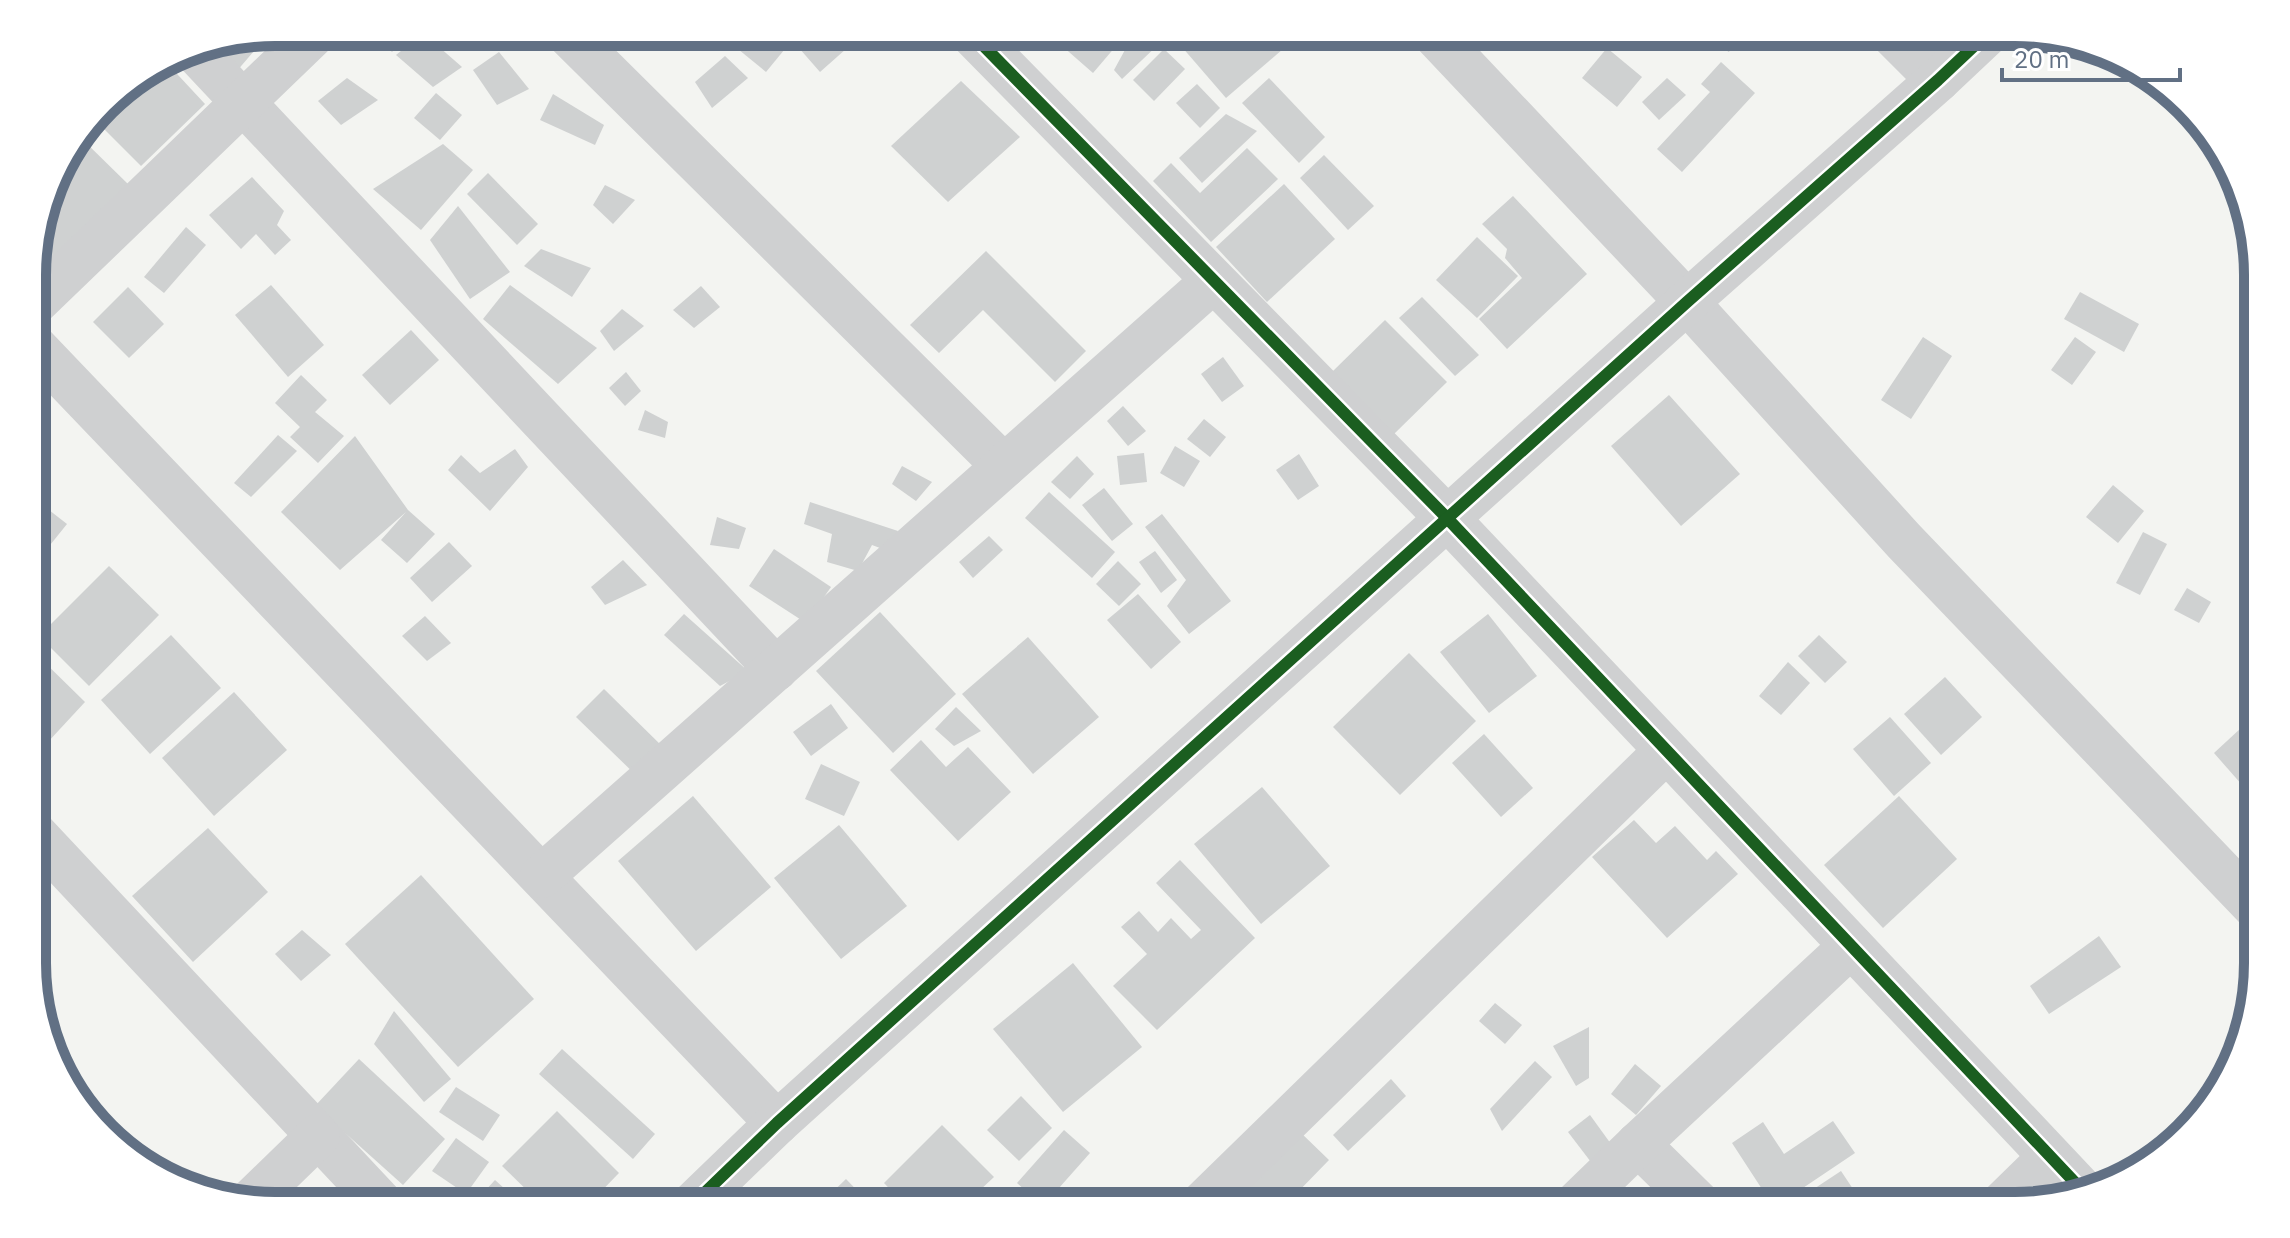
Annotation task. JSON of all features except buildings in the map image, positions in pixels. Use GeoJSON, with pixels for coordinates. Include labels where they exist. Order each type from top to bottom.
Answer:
{"type":"FeatureCollection","features":[{"type":"Feature","properties":{"kind":"street"},"geometry":{"type":"LineString","coordinates":[[46,292],[302,46]]}},
{"type":"Feature","properties":{"kind":"street"},"geometry":{"type":"LineString","coordinates":[[580,46],[1004,466]]}},
{"type":"Feature","properties":{"kind":"street"},"geometry":{"type":"LineString","coordinates":[[984,46],[1447,518],[2076,1184]]}},
{"type":"Feature","properties":{"kind":"street"},"geometry":{"type":"LineString","coordinates":[[1445,46],[1687,302],[1904,541],[2244,895]]}},
{"type":"Feature","properties":{"kind":"street"},"geometry":{"type":"LineString","coordinates":[[1904,46],[1938,80]]}},
{"type":"Feature","properties":{"kind":"street"},"geometry":{"type":"LineString","coordinates":[[706,1192],[777,1123],[1974,46]]}},
{"type":"Feature","properties":{"kind":"street"},"geometry":{"type":"LineString","coordinates":[[202,58],[776,669]]}},
{"type":"Feature","properties":{"kind":"street"},"geometry":{"type":"LineString","coordinates":[[542,876],[1213,281]]}},
{"type":"Feature","properties":{"kind":"street"},"geometry":{"type":"LineString","coordinates":[[46,359],[777,1123]]}},
{"type":"Feature","properties":{"kind":"street"},"geometry":{"type":"LineString","coordinates":[[1214,1192],[1666,751]]}},
{"type":"Feature","properties":{"kind":"street"},"geometry":{"type":"LineString","coordinates":[[46,846],[371,1192]]}},
{"type":"Feature","properties":{"kind":"street"},"geometry":{"type":"LineString","coordinates":[[1588,1192],[1851,946]]}},
{"type":"Feature","properties":{"kind":"street"},"geometry":{"type":"LineString","coordinates":[[261,1191],[318,1136]]}},
{"type":"Feature","properties":{"kind":"street"},"geometry":{"type":"LineString","coordinates":[[1638,1144],[1687,1192]]}},
{"type":"Feature","properties":{"kind":"street"},"geometry":{"type":"LineString","coordinates":[[2014,1192],[2050,1157]]}},
{"type":"Feature","properties":{"kind":"cycle path"},"geometry":{"type":"LineString","coordinates":[[984,46],[1447,518],[2076,1183]]}},
{"type":"Feature","properties":{"kind":"cycle path"},"geometry":{"type":"LineString","coordinates":[[706,1192],[777,1123],[1974,46]]}}]}
